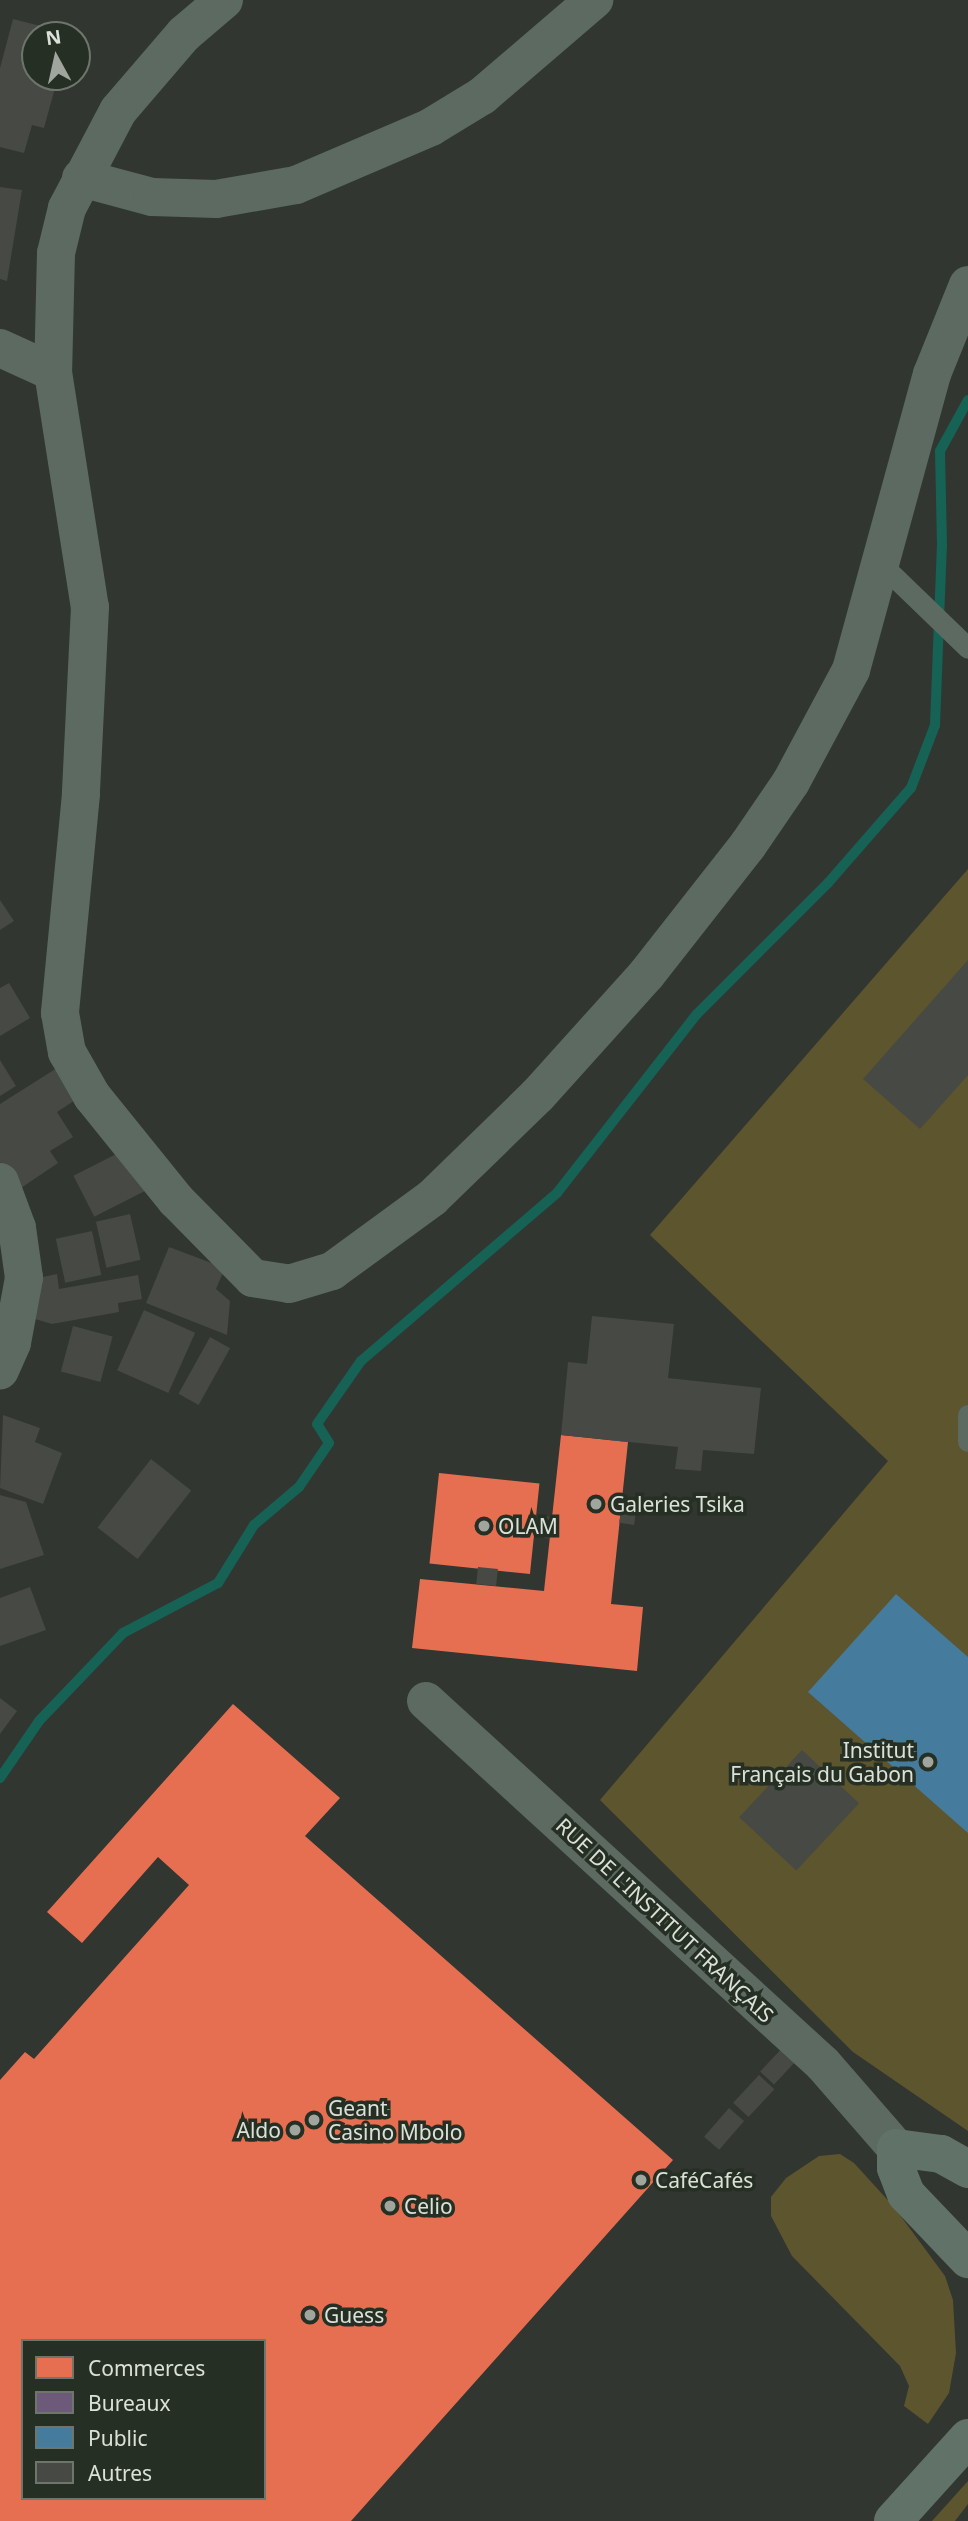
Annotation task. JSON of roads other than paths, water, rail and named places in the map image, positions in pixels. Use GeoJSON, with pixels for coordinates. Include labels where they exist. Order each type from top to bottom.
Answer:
{"type":"FeatureCollection","features":[{"type":"Feature","properties":{"kind":"main road"},"geometry":{"type":"LineString","coordinates":[[967,2261],[906,2194],[896,2168],[896,2148],[941,2154],[968,2169]]}},
{"type":"Feature","properties":{"kind":"main road"},"geometry":{"type":"LineString","coordinates":[[930,2477],[968,2408]]}},
{"type":"Feature","properties":{"kind":"main road"},"geometry":{"type":"LineString","coordinates":[[893,2521],[968,2438]]}},
{"type":"Feature","properties":{"kind":"street"},"geometry":{"type":"LineString","coordinates":[[224,0],[184,34],[118,111],[66,208],[56,253],[53,372],[90,607],[81,794],[60,1013],[67,1052],[92,1096],[176,1200],[253,1278],[289,1284],[332,1271],[432,1198],[537,1096],[646,975],[791,782],[851,670],[932,374],[968,285]]}},
{"type":"Feature","properties":{"kind":"street"},"geometry":{"type":"LineString","coordinates":[[80,178],[152,197],[216,200],[296,185],[431,127],[482,96],[594,0]]}},
{"type":"Feature","properties":{"kind":"street"},"geometry":{"type":"LineString","coordinates":[[0,348],[53,372]]}},
{"type":"Feature","properties":{"kind":"street"},"geometry":{"type":"LineString","coordinates":[[0,1182],[17,1228],[24,1278],[12,1343],[0,1370]]}},
{"type":"Feature","properties":{"kind":"street","name":"RUE DE L'INSTITUT FRANÇAIS"},"geometry":{"type":"LineString","coordinates":[[426,1701],[823,2064],[896,2148]]}},
{"type":"Feature","properties":{"kind":"lane"},"geometry":{"type":"LineString","coordinates":[[880,562],[962,642]]}},
{"type":"Feature","properties":{"kind":"lane"},"geometry":{"type":"LineString","coordinates":[[968,1415],[968,1441]]}},
{"type":"Feature","properties":{"kind":"waterway"},"geometry":{"type":"LineString","coordinates":[[0,1778],[39,1721],[123,1633],[218,1583],[254,1525],[299,1487],[329,1443],[317,1424],[361,1361],[557,1193],[696,1015],[828,883],[911,788],[935,725],[942,546],[940,451],[968,400]]}},
{"type":"Feature","properties":{"kind":"place","name":"Galeries Tsika"},"geometry":{"type":"Point","coordinates":[596,1504]}},
{"type":"Feature","properties":{"kind":"place","name":"OLAM"},"geometry":{"type":"Point","coordinates":[484,1526]}},
{"type":"Feature","properties":{"kind":"place","name":"Institut Français du Gabon"},"geometry":{"type":"Point","coordinates":[928,1762]}},
{"type":"Feature","properties":{"kind":"place","name":"Geant Casino Mbolo"},"geometry":{"type":"Point","coordinates":[314,2120]}},
{"type":"Feature","properties":{"kind":"place","name":"Aldo"},"geometry":{"type":"Point","coordinates":[295,2130]}},
{"type":"Feature","properties":{"kind":"place","name":"CaféCafés"},"geometry":{"type":"Point","coordinates":[641,2180]}},
{"type":"Feature","properties":{"kind":"place","name":"Celio"},"geometry":{"type":"Point","coordinates":[390,2206]}},
{"type":"Feature","properties":{"kind":"place","name":"Guess"},"geometry":{"type":"Point","coordinates":[310,2315]}}]}
